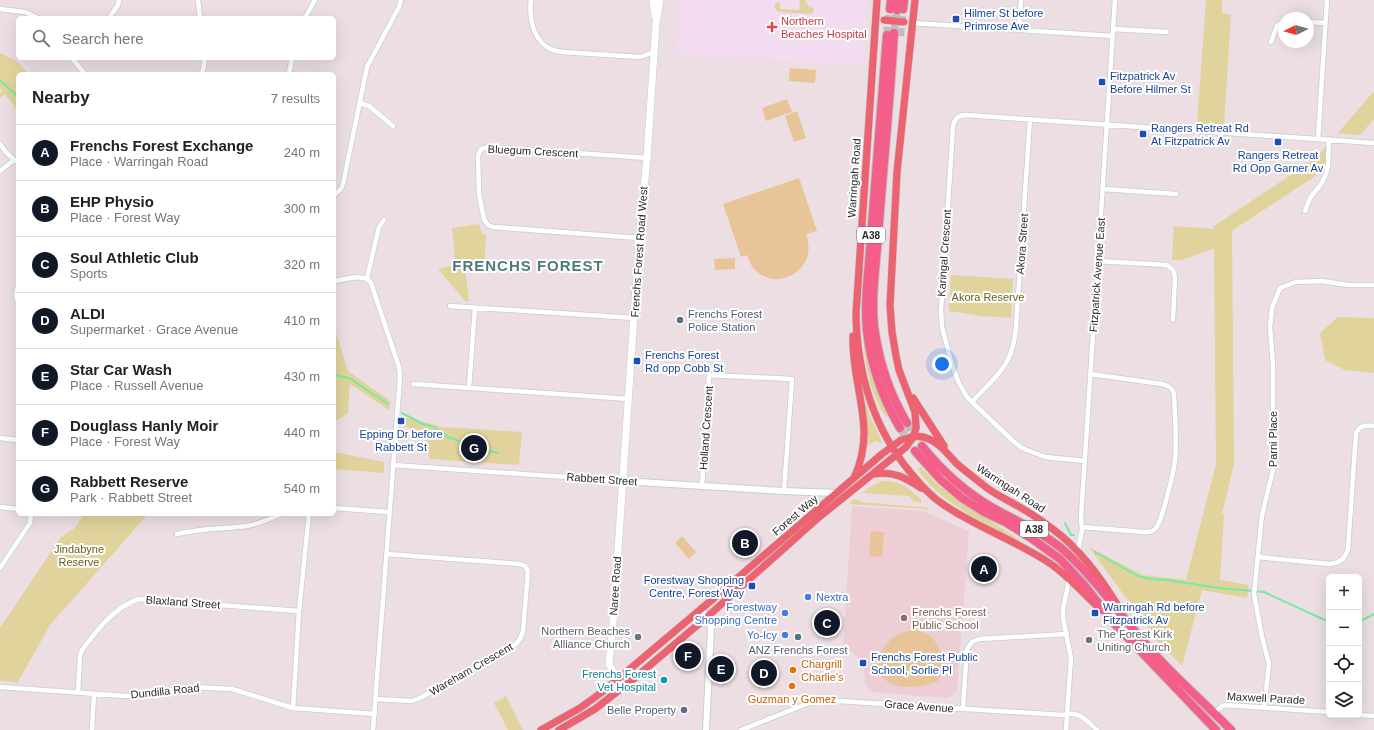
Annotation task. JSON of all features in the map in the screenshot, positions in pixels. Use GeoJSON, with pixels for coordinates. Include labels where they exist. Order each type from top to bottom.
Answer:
{"type":"FeatureCollection","features":[{"type":"Feature","properties":{"kind":"highway"},"geometry":{"type":"LineString","coordinates":[[891,0],[898,7]]}},
{"type":"Feature","properties":{"kind":"highway"},"geometry":{"type":"LineString","coordinates":[[898,0],[898,7]]}},
{"type":"Feature","properties":{"kind":"highway","name":"Warringah Road"},"geometry":{"type":"LineString","coordinates":[[894,35],[876,262],[874,330],[885,378],[900,412],[904,426],[891,412],[878,381],[867,331],[867,307],[874,201],[894,35]]}},
{"type":"Feature","properties":{"kind":"highway","name":"Warringah Road"},"geometry":{"type":"LineString","coordinates":[[922,446],[944,471],[969,492],[994,508],[1022,522],[1043,535],[1071,557],[1168,668],[1231,730]]}},
{"type":"Feature","properties":{"kind":"highway","name":"Warringah Road"},"geometry":{"type":"LineString","coordinates":[[915,451],[937,475],[962,498],[984,512],[1007,523],[1060,559],[1084,585],[1114,623],[1216,730]]}},
{"type":"Feature","properties":{"kind":"highway","name":"Maxwell Parade"},"geometry":{"type":"LineString","coordinates":[[1207,721],[1214,713]]}},
{"type":"Feature","properties":{"kind":"main road","name":"Frenchs Forest Road West"},"geometry":{"type":"LineString","coordinates":[[653,0],[656,24]]}},
{"type":"Feature","properties":{"kind":"main road","name":"Frenchs Forest Road West"},"geometry":{"type":"LineString","coordinates":[[623,481],[639,238],[647,158],[656,24],[660,0]]}},
{"type":"Feature","properties":{"kind":"main road","name":"Warringah Road"},"geometry":{"type":"LineString","coordinates":[[877,0],[856,300],[857,338],[863,377],[875,415],[896,455],[928,493],[945,506],[968,520],[997,533],[1058,570],[1114,623]]}},
{"type":"Feature","properties":{"kind":"main road","name":"A38"},"geometry":{"type":"LineString","coordinates":[[915,0],[897,172],[890,305],[893,343],[899,370],[905,386],[953,459]]}},
{"type":"Feature","properties":{"kind":"main road"},"geometry":{"type":"LineString","coordinates":[[876,20],[912,23]]}},
{"type":"Feature","properties":{"kind":"main road"},"geometry":{"type":"LineString","coordinates":[[853,480],[862,456],[864,430],[863,411],[853,348],[856,300]]}},
{"type":"Feature","properties":{"kind":"main road"},"geometry":{"type":"LineString","coordinates":[[896,455],[906,447],[914,436],[916,427],[915,412],[905,386]]}},
{"type":"Feature","properties":{"kind":"main road","name":"Warringah Road"},"geometry":{"type":"LineString","coordinates":[[891,447],[901,440],[914,436],[933,440],[984,486],[1017,505],[1054,530],[1078,550],[1102,582],[1132,628]]}},
{"type":"Feature","properties":{"kind":"main road","name":"Forest Way"},"geometry":{"type":"LineString","coordinates":[[541,730],[580,708],[618,679],[891,447]]}},
{"type":"Feature","properties":{"kind":"main road","name":"Forest Way"},"geometry":{"type":"LineString","coordinates":[[559,730],[595,709],[624,687],[707,617],[790,543],[896,455]]}},
{"type":"Feature","properties":{"kind":"main road"},"geometry":{"type":"LineString","coordinates":[[873,474],[885,472],[894,474],[907,479],[928,493]]}},
{"type":"Feature","properties":{"kind":"main road","name":"Naree Road"},"geometry":{"type":"LineString","coordinates":[[623,481],[609,659],[610,667],[624,687]]}},
{"type":"Feature","properties":{"kind":"street"},"geometry":{"type":"LineString","coordinates":[[110,16],[119,0]]}},
{"type":"Feature","properties":{"kind":"street"},"geometry":{"type":"LineString","coordinates":[[198,0],[200,16]]}},
{"type":"Feature","properties":{"kind":"street"},"geometry":{"type":"LineString","coordinates":[[306,16],[315,0]]}},
{"type":"Feature","properties":{"kind":"street"},"geometry":{"type":"LineString","coordinates":[[336,193],[341,189],[343,184],[366,68],[399,7],[401,0]]}},
{"type":"Feature","properties":{"kind":"street"},"geometry":{"type":"LineString","coordinates":[[531,0],[532,25],[536,34],[545,46],[552,50],[562,52],[640,57],[654,52]]}},
{"type":"Feature","properties":{"kind":"street"},"geometry":{"type":"LineString","coordinates":[[1019,29],[1021,0]]}},
{"type":"Feature","properties":{"kind":"street","name":"Fitzpatrick Avenue East"},"geometry":{"type":"LineString","coordinates":[[1078,550],[1082,528],[1081,517],[1090,374],[1116,0]]}},
{"type":"Feature","properties":{"kind":"street"},"geometry":{"type":"LineString","coordinates":[[1318,138],[1327,0]]}},
{"type":"Feature","properties":{"kind":"street"},"geometry":{"type":"LineString","coordinates":[[0,9],[25,12],[34,16]]}},
{"type":"Feature","properties":{"kind":"street"},"geometry":{"type":"LineString","coordinates":[[1314,22],[1325,23]]}},
{"type":"Feature","properties":{"kind":"street"},"geometry":{"type":"LineString","coordinates":[[912,23],[1113,36]]}},
{"type":"Feature","properties":{"kind":"street"},"geometry":{"type":"LineString","coordinates":[[1271,42],[1278,25]]}},
{"type":"Feature","properties":{"kind":"street"},"geometry":{"type":"LineString","coordinates":[[1114,29],[1167,32]]}},
{"type":"Feature","properties":{"kind":"street"},"geometry":{"type":"LineString","coordinates":[[74,60],[83,72]]}},
{"type":"Feature","properties":{"kind":"street"},"geometry":{"type":"LineString","coordinates":[[202,72],[205,60]]}},
{"type":"Feature","properties":{"kind":"street"},"geometry":{"type":"LineString","coordinates":[[289,72],[292,60]]}},
{"type":"Feature","properties":{"kind":"street"},"geometry":{"type":"LineString","coordinates":[[360,104],[369,106],[393,126]]}},
{"type":"Feature","properties":{"kind":"street","name":"Karingal Crescent"},"geometry":{"type":"LineString","coordinates":[[1085,461],[1045,457],[1022,448],[972,402],[964,391],[954,370],[946,345],[941,319],[941,302],[953,124],[956,118],[962,115],[1030,119],[1374,143]]}},
{"type":"Feature","properties":{"kind":"street","name":"Akora Street"},"geometry":{"type":"LineString","coordinates":[[972,402],[1002,368],[1011,354],[1014,345],[1030,119]]}},
{"type":"Feature","properties":{"kind":"street"},"geometry":{"type":"LineString","coordinates":[[1305,211],[1310,198],[1321,184],[1326,174],[1328,165],[1329,139]]}},
{"type":"Feature","properties":{"kind":"street"},"geometry":{"type":"LineString","coordinates":[[0,144],[16,161],[0,171]]}},
{"type":"Feature","properties":{"kind":"street","name":"Bluegum Crescent"},"geometry":{"type":"LineString","coordinates":[[639,238],[494,227],[488,225],[484,219],[479,194],[478,156],[482,149],[489,147],[647,158]]}},
{"type":"Feature","properties":{"kind":"street"},"geometry":{"type":"LineString","coordinates":[[1103,189],[1176,194]]}},
{"type":"Feature","properties":{"kind":"street"},"geometry":{"type":"LineString","coordinates":[[367,278],[379,227],[384,220]]}},
{"type":"Feature","properties":{"kind":"street"},"geometry":{"type":"LineString","coordinates":[[1098,261],[1167,265],[1173,270],[1175,277],[1173,320]]}},
{"type":"Feature","properties":{"kind":"street"},"geometry":{"type":"LineString","coordinates":[[336,281],[367,278]]}},
{"type":"Feature","properties":{"kind":"street"},"geometry":{"type":"LineString","coordinates":[[367,278],[371,283],[400,367],[373,730]]}},
{"type":"Feature","properties":{"kind":"street","name":"Parni Place"},"geometry":{"type":"LineString","coordinates":[[1264,708],[1269,664],[1254,600],[1262,516],[1273,470],[1273,364],[1270,328],[1272,308],[1280,288],[1296,282],[1322,281],[1348,285],[1374,285]]}},
{"type":"Feature","properties":{"kind":"street"},"geometry":{"type":"LineString","coordinates":[[450,306],[634,318]]}},
{"type":"Feature","properties":{"kind":"street"},"geometry":{"type":"LineString","coordinates":[[469,387],[475,308]]}},
{"type":"Feature","properties":{"kind":"street"},"geometry":{"type":"LineString","coordinates":[[1082,528],[1144,532],[1153,531],[1161,518],[1174,470],[1175,455],[1174,395],[1172,388],[1162,384],[1090,374]]}},
{"type":"Feature","properties":{"kind":"street","name":"Holland Crescent"},"geometry":{"type":"LineString","coordinates":[[702,486],[709,375],[792,379],[784,492]]}},
{"type":"Feature","properties":{"kind":"street"},"geometry":{"type":"LineString","coordinates":[[413,384],[629,399]]}},
{"type":"Feature","properties":{"kind":"street"},"geometry":{"type":"LineString","coordinates":[[1258,557],[1329,564],[1339,562],[1343,559],[1348,549],[1356,433],[1358,428],[1362,426],[1374,426]]}},
{"type":"Feature","properties":{"kind":"street"},"geometry":{"type":"LineString","coordinates":[[0,438],[16,440]]}},
{"type":"Feature","properties":{"kind":"street","name":"Rabbett Street"},"geometry":{"type":"LineString","coordinates":[[393,465],[784,492],[837,493]]}},
{"type":"Feature","properties":{"kind":"street"},"geometry":{"type":"LineString","coordinates":[[0,508],[16,509]]}},
{"type":"Feature","properties":{"kind":"street"},"geometry":{"type":"LineString","coordinates":[[336,508],[389,512]]}},
{"type":"Feature","properties":{"kind":"street"},"geometry":{"type":"LineString","coordinates":[[0,568],[30,524],[31,516]]}},
{"type":"Feature","properties":{"kind":"street"},"geometry":{"type":"LineString","coordinates":[[177,534],[193,530],[247,526],[277,516]]}},
{"type":"Feature","properties":{"kind":"street"},"geometry":{"type":"LineString","coordinates":[[293,708],[309,516]]}},
{"type":"Feature","properties":{"kind":"street","name":"Wareham Crescent"},"geometry":{"type":"LineString","coordinates":[[376,699],[412,701],[420,698],[515,645],[520,639],[523,631],[528,571],[526,566],[520,564],[387,554]]}},
{"type":"Feature","properties":{"kind":"street"},"geometry":{"type":"LineString","coordinates":[[1066,730],[1071,658],[1063,618],[1063,609],[1069,580]]}},
{"type":"Feature","properties":{"kind":"street","name":"Blaxland Street"},"geometry":{"type":"LineString","coordinates":[[78,692],[82,650],[117,610],[129,602],[139,599],[300,611]]}},
{"type":"Feature","properties":{"kind":"street"},"geometry":{"type":"LineString","coordinates":[[700,609],[707,617],[711,627],[706,730]]}},
{"type":"Feature","properties":{"kind":"street"},"geometry":{"type":"LineString","coordinates":[[963,708],[967,649],[972,642],[979,639],[1067,634]]}},
{"type":"Feature","properties":{"kind":"street","name":"Dundilla Road"},"geometry":{"type":"LineString","coordinates":[[0,687],[126,696],[146,695],[192,687],[225,688],[248,693],[293,708],[375,714]]}},
{"type":"Feature","properties":{"kind":"street"},"geometry":{"type":"LineString","coordinates":[[92,730],[94,694]]}},
{"type":"Feature","properties":{"kind":"street","name":"Grace Avenue"},"geometry":{"type":"LineString","coordinates":[[741,730],[799,707],[817,702],[866,702],[1062,715],[1076,714],[1082,716],[1097,730]]}},
{"type":"Feature","properties":{"kind":"street","name":"Maxwell Parade"},"geometry":{"type":"LineString","coordinates":[[1214,713],[1222,706],[1226,705],[1326,712]]}},
{"type":"Feature","properties":{"kind":"street"},"geometry":{"type":"LineString","coordinates":[[1362,714],[1374,716]]}},
{"type":"Feature","properties":{"kind":"shaded area","name":"Northern Beaches Hospital"},"geometry":{"type":"Polygon","coordinates":[[[680,0],[867,0],[863,65],[676,54],[680,0]]]}},
{"type":"Feature","properties":{"kind":"shaded area"},"geometry":{"type":"Polygon","coordinates":[[[790,68],[816,70],[815,83],[789,81],[790,68]]]}},
{"type":"Feature","properties":{"kind":"shaded area"},"geometry":{"type":"Polygon","coordinates":[[[787,99],[792,112],[766,121],[762,108],[787,99]]]}},
{"type":"Feature","properties":{"kind":"shaded area"},"geometry":{"type":"Polygon","coordinates":[[[797,111],[806,138],[794,142],[785,116],[797,111]]]}},
{"type":"Feature","properties":{"kind":"shaded area"},"geometry":{"type":"Polygon","coordinates":[[[799,178],[817,231],[806,234],[809,249],[805,262],[798,271],[787,277],[775,279],[764,276],[754,268],[747,255],[741,257],[723,204],[799,178]]]}},
{"type":"Feature","properties":{"kind":"shaded area"},"geometry":{"type":"Polygon","coordinates":[[[735,258],[735,269],[715,270],[714,259],[735,258]]]}},
{"type":"Feature","properties":{"kind":"shaded area","name":"Frenchs Forest Public School"},"geometry":{"type":"Polygon","coordinates":[[[852,506],[922,511],[969,531],[957,690],[950,697],[946,698],[873,692],[867,687],[865,682],[864,668],[861,661],[850,650],[843,646],[852,506]]]}},
{"type":"Feature","properties":{"kind":"shaded area"},"geometry":{"type":"Polygon","coordinates":[[[871,531],[884,532],[882,557],[869,556],[871,531]]]}},
{"type":"Feature","properties":{"kind":"shaded area"},"geometry":{"type":"Polygon","coordinates":[[[682,536],[696,552],[689,559],[675,543],[682,536]]]}},
{"type":"Feature","properties":{"kind":"shaded area"},"geometry":{"type":"Polygon","coordinates":[[[914,630],[923,632],[930,636],[939,648],[942,664],[938,681],[916,687],[893,684],[880,675],[877,669],[879,655],[887,643],[898,634],[914,630]]]}},
{"type":"Feature","properties":{"kind":"green space"},"geometry":{"type":"Polygon","coordinates":[[[800,0],[805,0],[810,8],[813,7],[814,12],[810,14],[779,12],[775,9],[775,3],[780,2],[780,9],[799,10],[800,0]]]}},
{"type":"Feature","properties":{"kind":"green space"},"geometry":{"type":"Polygon","coordinates":[[[1206,0],[1222,0],[1222,13],[1231,15],[1224,126],[1197,124],[1206,0]]]}},
{"type":"Feature","properties":{"kind":"green space"},"geometry":{"type":"Polygon","coordinates":[[[0,53],[18,62],[26,72],[16,72],[16,108],[5,94],[0,98],[0,93],[3,91],[0,88],[0,53]]]}},
{"type":"Feature","properties":{"kind":"green space"},"geometry":{"type":"Polygon","coordinates":[[[1374,91],[1374,119],[1360,135],[1338,133],[1374,91]]]}},
{"type":"Feature","properties":{"kind":"green space"},"geometry":{"type":"Polygon","coordinates":[[[1328,144],[1326,169],[1233,230],[1234,464],[1222,514],[1224,514],[1220,580],[1249,585],[1247,598],[1202,590],[1182,666],[1159,643],[1089,547],[1142,575],[1186,580],[1216,464],[1214,249],[1181,260],[1172,260],[1174,226],[1214,229],[1214,226],[1315,159],[1328,144]]]}},
{"type":"Feature","properties":{"kind":"green space"},"geometry":{"type":"Polygon","coordinates":[[[479,224],[482,234],[486,235],[484,268],[465,268],[469,301],[465,301],[438,269],[451,266],[455,258],[452,228],[479,224]]]}},
{"type":"Feature","properties":{"kind":"green space","name":"Akora Reserve"},"geometry":{"type":"Polygon","coordinates":[[[951,275],[1013,279],[1011,318],[982,316],[949,311],[951,275]]]}},
{"type":"Feature","properties":{"kind":"green space"},"geometry":{"type":"Polygon","coordinates":[[[1338,317],[1374,318],[1374,373],[1345,370],[1325,360],[1320,333],[1338,317]]]}},
{"type":"Feature","properties":{"kind":"green space"},"geometry":{"type":"Polygon","coordinates":[[[336,332],[348,371],[390,401],[389,410],[350,384],[348,413],[336,421],[336,332]]]}},
{"type":"Feature","properties":{"kind":"green space"},"geometry":{"type":"Polygon","coordinates":[[[866,347],[876,386],[888,416],[886,417],[873,393],[870,384],[864,348],[866,347]]]}},
{"type":"Feature","properties":{"kind":"green space"},"geometry":{"type":"Polygon","coordinates":[[[862,392],[871,419],[882,442],[881,444],[877,441],[868,445],[866,444],[862,392]]]}},
{"type":"Feature","properties":{"kind":"green space"},"geometry":{"type":"Polygon","coordinates":[[[406,417],[442,427],[522,432],[519,465],[430,459],[424,438],[406,426],[406,417]]]}},
{"type":"Feature","properties":{"kind":"green space"},"geometry":{"type":"Polygon","coordinates":[[[336,452],[384,462],[384,473],[336,469],[336,452]]]}},
{"type":"Feature","properties":{"kind":"green space"},"geometry":{"type":"Polygon","coordinates":[[[921,467],[936,483],[957,500],[1020,540],[1018,542],[992,528],[949,501],[936,491],[926,480],[918,469],[921,467]]]}},
{"type":"Feature","properties":{"kind":"green space"},"geometry":{"type":"Polygon","coordinates":[[[882,481],[899,483],[921,499],[921,503],[913,501],[909,496],[862,493],[871,486],[882,481]]]}},
{"type":"Feature","properties":{"kind":"green space"},"geometry":{"type":"Polygon","coordinates":[[[853,500],[859,500],[860,502],[931,508],[849,504],[853,500]]]}},
{"type":"Feature","properties":{"kind":"green space","name":"Jindabyne Reserve"},"geometry":{"type":"Polygon","coordinates":[[[83,516],[146,516],[50,625],[18,682],[0,681],[0,628],[61,537],[75,528],[83,516]]]}},
{"type":"Feature","properties":{"kind":"green space"},"geometry":{"type":"Polygon","coordinates":[[[506,696],[523,730],[508,730],[494,703],[506,696]]]}},
{"type":"Feature","properties":{"kind":"waterway"},"geometry":{"type":"LineString","coordinates":[[0,80],[16,95]]}},
{"type":"Feature","properties":{"kind":"waterway"},"geometry":{"type":"LineString","coordinates":[[336,375],[349,378],[388,404]]}},
{"type":"Feature","properties":{"kind":"waterway"},"geometry":{"type":"LineString","coordinates":[[402,413],[423,424],[434,427],[448,437],[477,448],[498,453]]}},
{"type":"Feature","properties":{"kind":"waterway"},"geometry":{"type":"LineString","coordinates":[[1065,523],[1071,535],[1074,535]]}},
{"type":"Feature","properties":{"kind":"waterway"},"geometry":{"type":"LineString","coordinates":[[1095,552],[1138,576],[1219,588],[1264,592],[1326,621]]}},
{"type":"Feature","properties":{"kind":"waterway"},"geometry":{"type":"LineString","coordinates":[[1362,620],[1374,614]]}},
{"type":"Feature","properties":{"kind":"tunnel"},"geometry":{"type":"LineString","coordinates":[[887,35],[890,9]]}},
{"type":"Feature","properties":{"kind":"tunnel"},"geometry":{"type":"LineString","coordinates":[[900,36],[903,9]]}},
{"type":"Feature","properties":{"kind":"tunnel"},"geometry":{"type":"LineString","coordinates":[[894,33],[897,10]]}},
{"type":"Feature","properties":{"kind":"tunnel"},"geometry":{"type":"LineString","coordinates":[[907,423],[922,446]]}},
{"type":"Feature","properties":{"kind":"tunnel"},"geometry":{"type":"LineString","coordinates":[[900,428],[915,451]]}},
{"type":"Feature","properties":{"kind":"place","name":"Hilmer St before Primrose Ave"},"geometry":{"type":"Point","coordinates":[956,19]}},
{"type":"Feature","properties":{"kind":"place","name":"Northern Beaches Hospital"},"geometry":{"type":"Point","coordinates":[772,27]}},
{"type":"Feature","properties":{"kind":"place","name":"Fitzpatrick Av Before Hilmer St"},"geometry":{"type":"Point","coordinates":[1102,82]}},
{"type":"Feature","properties":{"kind":"place","name":"Rangers Retreat Rd At Fitzpatrick Av"},"geometry":{"type":"Point","coordinates":[1143,134]}},
{"type":"Feature","properties":{"kind":"place","name":"Rangers Retreat Rd Opp Garner Av"},"geometry":{"type":"Point","coordinates":[1278,142]}},
{"type":"Feature","properties":{"kind":"place","name":"Frenchs Forest Police Station"},"geometry":{"type":"Point","coordinates":[680,320]}},
{"type":"Feature","properties":{"kind":"place","name":"Frenchs Forest Rd opp Cobb St"},"geometry":{"type":"Point","coordinates":[637,361]}},
{"type":"Feature","properties":{"kind":"place","name":"Epping Dr before Rabbett St"},"geometry":{"type":"Point","coordinates":[401,421]}},
{"type":"Feature","properties":{"kind":"place","name":"Rabbett Reserve"},"geometry":{"type":"Point","coordinates":[474,448]}},
{"type":"Feature","properties":{"kind":"place","name":"EHP Physio"},"geometry":{"type":"Point","coordinates":[745,543]}},
{"type":"Feature","properties":{"kind":"place","name":"Frenchs Forest Exchange"},"geometry":{"type":"Point","coordinates":[984,569]}},
{"type":"Feature","properties":{"kind":"place","name":"Forestway Shopping Centre, Forest Way"},"geometry":{"type":"Point","coordinates":[752,586]}},
{"type":"Feature","properties":{"kind":"place","name":"Nextra"},"geometry":{"type":"Point","coordinates":[808,597]}},
{"type":"Feature","properties":{"kind":"place","name":"Forestway Shopping Centre"},"geometry":{"type":"Point","coordinates":[785,613]}},
{"type":"Feature","properties":{"kind":"place","name":"Warringah Rd before Fitzpatrick Av"},"geometry":{"type":"Point","coordinates":[1095,613]}},
{"type":"Feature","properties":{"kind":"place","name":"Frenchs Forest Public School"},"geometry":{"type":"Point","coordinates":[904,618]}},
{"type":"Feature","properties":{"kind":"place","name":"Soul Athletic Club"},"geometry":{"type":"Point","coordinates":[827,623]}},
{"type":"Feature","properties":{"kind":"place","name":"Yo-Icy"},"geometry":{"type":"Point","coordinates":[785,635]}},
{"type":"Feature","properties":{"kind":"place","name":"Northern Beaches Alliance Church"},"geometry":{"type":"Point","coordinates":[638,637]}},
{"type":"Feature","properties":{"kind":"place","name":"ANZ Frenchs Forest"},"geometry":{"type":"Point","coordinates":[798,637]}},
{"type":"Feature","properties":{"kind":"place","name":"The Forest Kirk Uniting Church"},"geometry":{"type":"Point","coordinates":[1089,640]}},
{"type":"Feature","properties":{"kind":"place","name":"Douglass Hanly Moir"},"geometry":{"type":"Point","coordinates":[688,656]}},
{"type":"Feature","properties":{"kind":"place","name":"Frenchs Forest Public School, Sorlie Pl"},"geometry":{"type":"Point","coordinates":[863,663]}},
{"type":"Feature","properties":{"kind":"place","name":"Star Car Wash"},"geometry":{"type":"Point","coordinates":[721,669]}},
{"type":"Feature","properties":{"kind":"place","name":"Chargrill Charlie’s"},"geometry":{"type":"Point","coordinates":[793,670]}},
{"type":"Feature","properties":{"kind":"place","name":"ALDI"},"geometry":{"type":"Point","coordinates":[764,673]}},
{"type":"Feature","properties":{"kind":"place","name":"Frenchs Forest Vet Hospital"},"geometry":{"type":"Point","coordinates":[664,680]}},
{"type":"Feature","properties":{"kind":"place","name":"Guzman y Gomez"},"geometry":{"type":"Point","coordinates":[792,686]}},
{"type":"Feature","properties":{"kind":"place","name":"Belle Property"},"geometry":{"type":"Point","coordinates":[684,710]}},
{"type":"Feature","properties":{"kind":"district","name":"FRENCHS FOREST"},"geometry":{"type":"Point","coordinates":[528,266]}}]}
